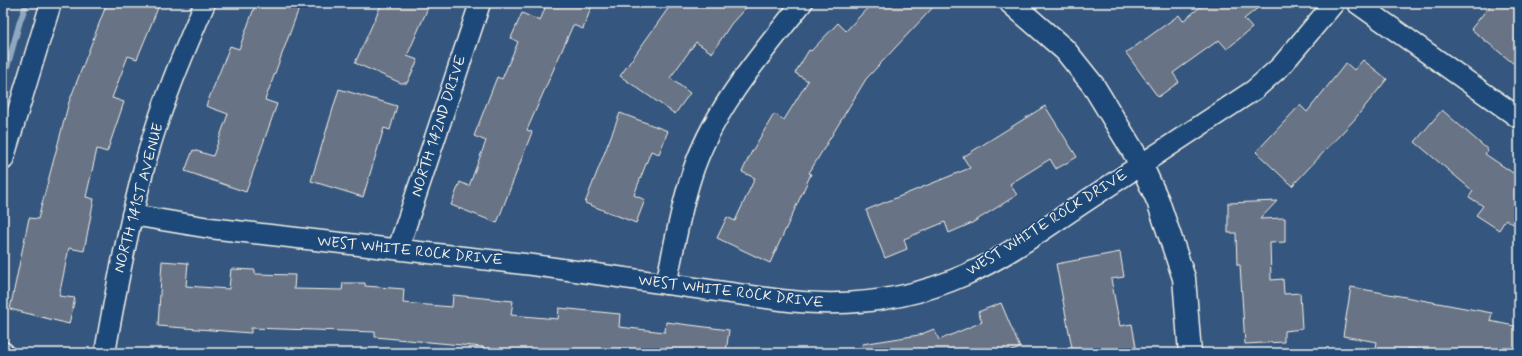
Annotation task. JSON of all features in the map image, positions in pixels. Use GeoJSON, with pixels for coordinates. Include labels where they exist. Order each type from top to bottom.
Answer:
{"type":"FeatureCollection","features":[{"type":"Feature","properties":{"kind":"street"},"geometry":{"type":"LineString","coordinates":[[3,160],[51,3]]}},
{"type":"Feature","properties":{"kind":"street","name":"NORTH 141ST AVENUE"},"geometry":{"type":"LineString","coordinates":[[105,353],[116,288],[132,215],[147,158],[177,70],[205,3]]}},
{"type":"Feature","properties":{"kind":"street","name":"NORTH 142ND DRIVE"},"geometry":{"type":"LineString","coordinates":[[398,249],[480,3]]}},
{"type":"Feature","properties":{"kind":"street"},"geometry":{"type":"LineString","coordinates":[[666,284],[691,177],[701,151],[715,123],[744,76],[802,3]]}},
{"type":"Feature","properties":{"kind":"street"},"geometry":{"type":"LineString","coordinates":[[1010,3],[1065,50],[1092,85],[1142,164],[1158,201],[1184,278],[1190,353]]}},
{"type":"Feature","properties":{"kind":"street","name":"WEST WHITE ROCK DRIVE"},"geometry":{"type":"LineString","coordinates":[[132,215],[217,229],[398,249],[810,304],[874,302],[910,294],[966,275],[1011,250],[1254,90],[1280,66],[1334,3]]}},
{"type":"Feature","properties":{"kind":"street"},"geometry":{"type":"LineString","coordinates":[[1357,3],[1519,118]]}},
{"type":"Feature","properties":{"kind":"building"},"geometry":{"type":"Polygon","coordinates":[[[107,3],[160,3],[137,59],[128,56],[112,98],[124,102],[107,152],[97,149],[86,197],[94,199],[84,251],[69,248],[59,296],[75,298],[69,324],[10,309],[29,218],[38,219],[69,102],[107,3]]]}},
{"type":"Feature","properties":{"kind":"building"},"geometry":{"type":"Polygon","coordinates":[[[256,3],[301,3],[265,100],[277,104],[246,192],[185,171],[193,150],[213,156],[228,114],[206,106],[230,46],[239,49],[256,3]]]}},
{"type":"Feature","properties":{"kind":"building"},"geometry":{"type":"Polygon","coordinates":[[[382,3],[430,3],[407,56],[418,60],[407,83],[401,83],[355,63],[382,3]]]}},
{"type":"Feature","properties":{"kind":"building"},"geometry":{"type":"Polygon","coordinates":[[[547,3],[593,3],[583,29],[573,25],[527,130],[532,132],[497,223],[451,205],[460,182],[469,186],[486,141],[474,136],[497,77],[502,79],[518,42],[511,38],[522,13],[540,21],[547,3]]]}},
{"type":"Feature","properties":{"kind":"building"},"geometry":{"type":"Polygon","coordinates":[[[672,3],[750,3],[731,24],[712,53],[696,42],[670,78],[690,93],[675,114],[620,76],[672,3]]]}},
{"type":"Feature","properties":{"kind":"building"},"geometry":{"type":"Polygon","coordinates":[[[872,3],[937,3],[866,79],[809,173],[811,174],[770,263],[717,238],[727,217],[735,221],[755,178],[742,172],[751,153],[774,114],[784,120],[808,81],[795,73],[809,50],[811,51],[838,23],[846,31],[872,3]]]}},
{"type":"Feature","properties":{"kind":"building"},"geometry":{"type":"Polygon","coordinates":[[[1205,3],[1264,3],[1244,19],[1252,28],[1227,49],[1219,40],[1173,73],[1179,82],[1158,97],[1126,53],[1179,15],[1183,21],[1205,3]]]}},
{"type":"Feature","properties":{"kind":"building"},"geometry":{"type":"Polygon","coordinates":[[[1492,3],[1519,3],[1519,68],[1471,29],[1492,3]]]}},
{"type":"Feature","properties":{"kind":"building"},"geometry":{"type":"Polygon","coordinates":[[[1363,60],[1387,79],[1354,120],[1292,186],[1256,152],[1300,105],[1307,112],[1346,63],[1354,70],[1363,60]]]}},
{"type":"Feature","properties":{"kind":"building"},"geometry":{"type":"Polygon","coordinates":[[[339,89],[397,106],[390,130],[384,128],[363,197],[311,181],[339,89]]]}},
{"type":"Feature","properties":{"kind":"building"},"geometry":{"type":"Polygon","coordinates":[[[1045,106],[1077,157],[1056,169],[1050,159],[1010,184],[1017,195],[972,223],[949,233],[945,222],[904,239],[907,249],[885,258],[866,210],[970,168],[963,157],[1045,106]]]}},
{"type":"Feature","properties":{"kind":"building"},"geometry":{"type":"Polygon","coordinates":[[[1442,110],[1488,150],[1485,154],[1519,177],[1519,228],[1506,219],[1499,230],[1476,215],[1483,206],[1469,197],[1473,191],[1415,142],[1442,110]]]}},
{"type":"Feature","properties":{"kind":"building"},"geometry":{"type":"Polygon","coordinates":[[[620,113],[668,131],[659,154],[651,151],[634,195],[645,200],[636,223],[585,203],[620,113]]]}},
{"type":"Feature","properties":{"kind":"building"},"geometry":{"type":"Polygon","coordinates":[[[1277,201],[1260,219],[1285,218],[1285,242],[1270,243],[1271,280],[1283,279],[1284,294],[1300,293],[1302,329],[1284,331],[1284,342],[1245,344],[1240,265],[1237,265],[1236,233],[1228,233],[1228,203],[1277,201]]]}},
{"type":"Feature","properties":{"kind":"building"},"geometry":{"type":"Polygon","coordinates":[[[1120,252],[1124,277],[1111,279],[1120,326],[1132,324],[1136,347],[1103,353],[1073,353],[1056,264],[1120,252]]]}},
{"type":"Feature","properties":{"kind":"building"},"geometry":{"type":"Polygon","coordinates":[[[162,261],[188,263],[186,286],[229,289],[231,269],[255,270],[255,274],[295,275],[294,289],[342,290],[343,283],[365,283],[365,286],[404,289],[403,303],[452,307],[453,295],[513,301],[511,315],[558,319],[559,308],[620,314],[619,327],[665,332],[666,322],[729,330],[726,353],[482,353],[483,347],[375,337],[375,332],[251,328],[251,333],[158,326],[162,261]]]}},
{"type":"Feature","properties":{"kind":"building"},"geometry":{"type":"Polygon","coordinates":[[[1351,287],[1492,313],[1490,321],[1519,327],[1519,353],[1440,353],[1408,348],[1407,353],[1375,353],[1377,342],[1343,336],[1351,287]]]}},
{"type":"Feature","properties":{"kind":"building"},"geometry":{"type":"Polygon","coordinates":[[[1001,303],[1020,348],[1007,353],[863,353],[862,344],[919,335],[934,329],[939,340],[982,322],[978,312],[1001,303]]]}},
{"type":"Feature","properties":{"kind":"waterway"},"geometry":{"type":"LineString","coordinates":[[3,82],[20,21],[27,3]]}}]}
